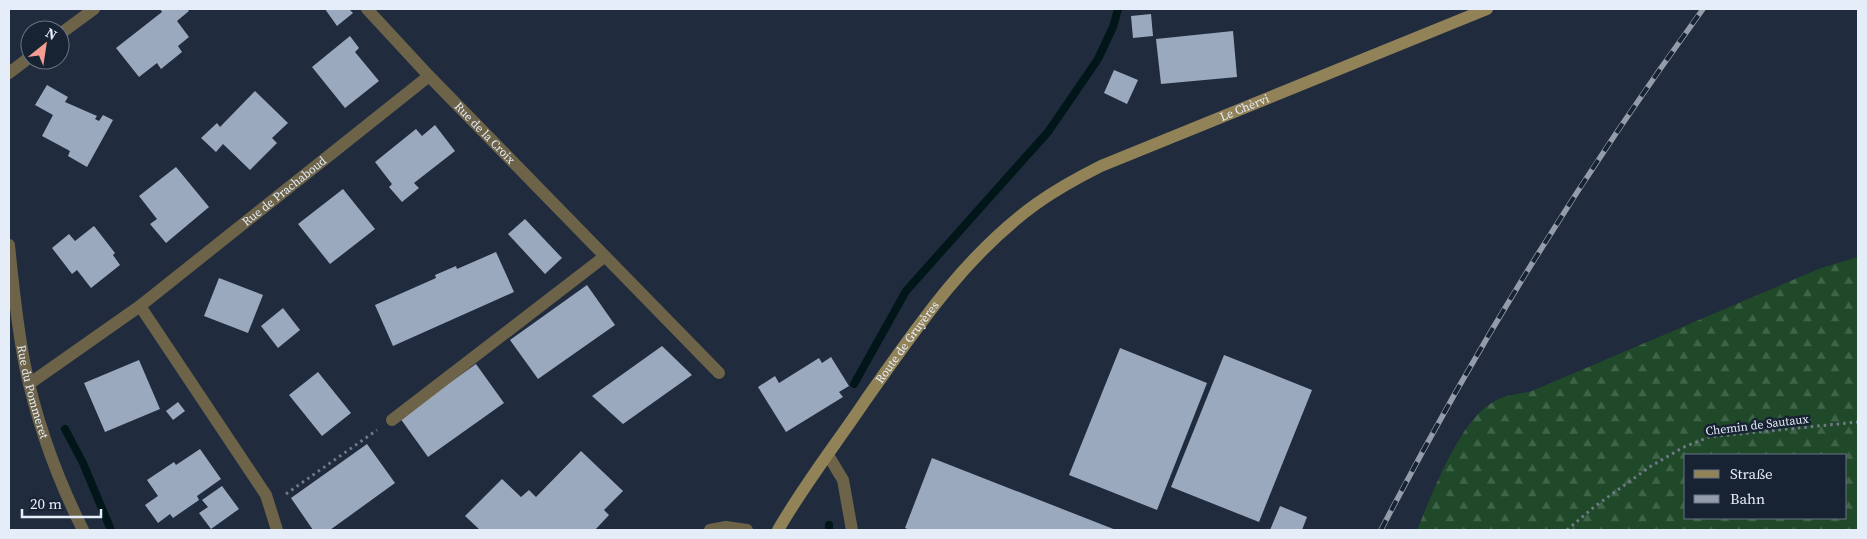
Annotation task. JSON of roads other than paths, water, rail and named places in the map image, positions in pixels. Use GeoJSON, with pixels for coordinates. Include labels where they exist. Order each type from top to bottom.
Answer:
{"type":"FeatureCollection","features":[{"type":"Feature","properties":{"kind":"street"},"geometry":{"type":"LineString","coordinates":[[70,27],[94,9]]}},
{"type":"Feature","properties":{"kind":"street","name":"Rue de la Croix"},"geometry":{"type":"LineString","coordinates":[[367,9],[604,257],[720,373]]}},
{"type":"Feature","properties":{"kind":"street","name":"Le Chèrvi"},"geometry":{"type":"LineString","coordinates":[[1067,184],[1101,166],[1487,9]]}},
{"type":"Feature","properties":{"kind":"street"},"geometry":{"type":"LineString","coordinates":[[9,73],[20,65]]}},
{"type":"Feature","properties":{"kind":"street","name":"Rue de Prachaboud"},"geometry":{"type":"LineString","coordinates":[[28,384],[140,306],[429,76]]}},
{"type":"Feature","properties":{"kind":"street","name":"Route de Gruyères"},"geometry":{"type":"LineString","coordinates":[[778,530],[828,455],[927,315],[969,264],[1019,217],[1067,184]]}},
{"type":"Feature","properties":{"kind":"street","name":"Rue du Pommeret"},"geometry":{"type":"LineString","coordinates":[[9,245],[28,384],[53,464],[84,530]]}},
{"type":"Feature","properties":{"kind":"street"},"geometry":{"type":"LineString","coordinates":[[392,420],[604,257]]}},
{"type":"Feature","properties":{"kind":"street"},"geometry":{"type":"LineString","coordinates":[[140,306],[266,495],[277,530]]}},
{"type":"Feature","properties":{"kind":"street"},"geometry":{"type":"LineString","coordinates":[[828,455],[843,480],[850,507],[852,530]]}},
{"type":"Feature","properties":{"kind":"street"},"geometry":{"type":"LineString","coordinates":[[710,530],[726,527],[747,530]]}},
{"type":"Feature","properties":{"kind":"waterway"},"geometry":{"type":"LineString","coordinates":[[854,384],[906,291],[1048,132],[1098,59],[1113,27],[1118,9]]}},
{"type":"Feature","properties":{"kind":"waterway"},"geometry":{"type":"LineString","coordinates":[[65,429],[83,463],[111,530]]}},
{"type":"Feature","properties":{"kind":"waterway"},"geometry":{"type":"LineString","coordinates":[[829,525],[829,530]]}},
{"type":"Feature","properties":{"kind":"railway"},"geometry":{"type":"LineString","coordinates":[[1381,530],[1454,395],[1532,263],[1615,134],[1703,9]]}}]}
